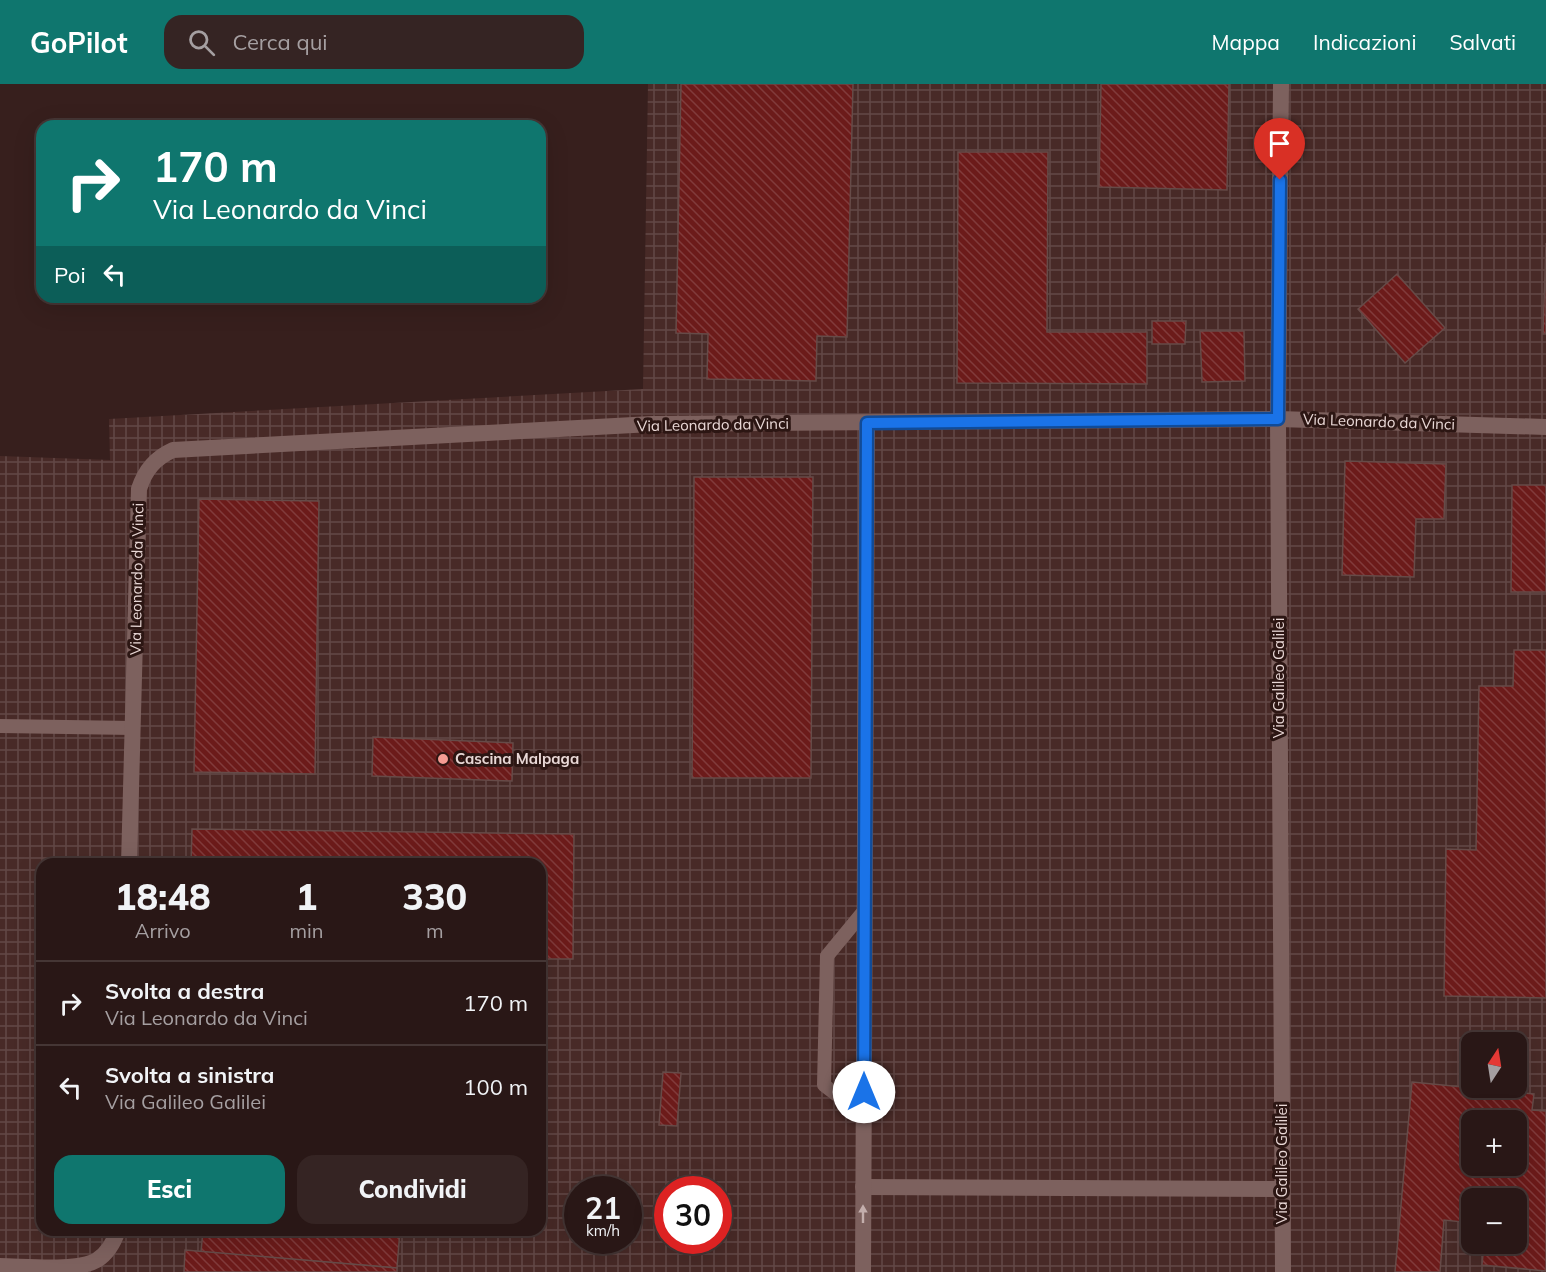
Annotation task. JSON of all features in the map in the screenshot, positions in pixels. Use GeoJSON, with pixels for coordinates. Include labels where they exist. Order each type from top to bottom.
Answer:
{"type":"FeatureCollection","features":[{"type":"Feature","properties":{"kind":"street","name":"Via Galileo Galilei"},"geometry":{"type":"LineString","coordinates":[[1281,84],[1278,419],[1282,1272]]}},
{"type":"Feature","properties":{"kind":"street","name":"Via Leonardo da Vinci"},"geometry":{"type":"LineString","coordinates":[[129,858],[139,489],[150,467],[169,452],[188,448],[652,424],[1278,419],[1546,427]]}},
{"type":"Feature","properties":{"kind":"street"},"geometry":{"type":"LineString","coordinates":[[863,1272],[867,423]]}},
{"type":"Feature","properties":{"kind":"street"},"geometry":{"type":"LineString","coordinates":[[863,1187],[1282,1189]]}},
{"type":"Feature","properties":{"kind":"street"},"geometry":{"type":"LineString","coordinates":[[0,1266],[68,1266],[94,1262],[107,1252],[114,1236]]}},
{"type":"Feature","properties":{"kind":"lane"},"geometry":{"type":"LineString","coordinates":[[0,726],[133,728]]}},
{"type":"Feature","properties":{"kind":"lane"},"geometry":{"type":"LineString","coordinates":[[863,1115],[824,1085],[827,956],[864,911]]}},
{"type":"Feature","properties":{"kind":"shaded area"},"geometry":{"type":"Polygon","coordinates":[[[648,84],[1546,84],[1546,1272],[0,1272],[0,456],[110,460],[109,419],[643,389],[648,84]]]}},
{"type":"Feature","properties":{"kind":"building"},"geometry":{"type":"Polygon","coordinates":[[[681,84],[853,84],[847,337],[817,336],[816,381],[707,379],[708,334],[676,333],[681,84]]]}},
{"type":"Feature","properties":{"kind":"building"},"geometry":{"type":"Polygon","coordinates":[[[1101,84],[1229,84],[1227,190],[1099,187],[1101,84]]]}},
{"type":"Feature","properties":{"kind":"building"},"geometry":{"type":"Polygon","coordinates":[[[958,152],[1048,152],[1047,332],[1147,332],[1147,384],[957,383],[958,152]]]}},
{"type":"Feature","properties":{"kind":"building"},"geometry":{"type":"Polygon","coordinates":[[[1546,243],[1546,334],[1543,334],[1546,243]]]}},
{"type":"Feature","properties":{"kind":"building"},"geometry":{"type":"Polygon","coordinates":[[[1397,274],[1445,328],[1405,363],[1358,309],[1397,274]]]}},
{"type":"Feature","properties":{"kind":"building"},"geometry":{"type":"Polygon","coordinates":[[[1152,321],[1186,321],[1185,344],[1152,344],[1152,321]]]}},
{"type":"Feature","properties":{"kind":"building"},"geometry":{"type":"Polygon","coordinates":[[[1200,331],[1244,331],[1245,381],[1202,382],[1200,331]]]}},
{"type":"Feature","properties":{"kind":"building"},"geometry":{"type":"Polygon","coordinates":[[[1345,461],[1446,464],[1444,519],[1416,519],[1414,577],[1342,575],[1345,461]]]}},
{"type":"Feature","properties":{"kind":"building"},"geometry":{"type":"Polygon","coordinates":[[[694,477],[813,477],[811,778],[692,778],[694,477]]]}},
{"type":"Feature","properties":{"kind":"building"},"geometry":{"type":"Polygon","coordinates":[[[1512,485],[1546,485],[1546,592],[1511,592],[1512,485]]]}},
{"type":"Feature","properties":{"kind":"building"},"geometry":{"type":"Polygon","coordinates":[[[199,499],[319,501],[315,774],[194,772],[199,499]]]}},
{"type":"Feature","properties":{"kind":"building"},"geometry":{"type":"Polygon","coordinates":[[[1514,650],[1546,650],[1546,998],[1444,996],[1446,849],[1476,850],[1479,686],[1513,686],[1514,650]]]}},
{"type":"Feature","properties":{"kind":"building","name":"Cascina Malpaga"},"geometry":{"type":"Polygon","coordinates":[[[373,737],[513,743],[512,781],[372,776],[373,737]]]}},
{"type":"Feature","properties":{"kind":"building"},"geometry":{"type":"Polygon","coordinates":[[[192,829],[574,834],[573,959],[546,959],[546,858],[191,858],[192,829]]]}},
{"type":"Feature","properties":{"kind":"building"},"geometry":{"type":"Polygon","coordinates":[[[663,1072],[681,1073],[677,1126],[659,1125],[663,1072]]]}},
{"type":"Feature","properties":{"kind":"building"},"geometry":{"type":"Polygon","coordinates":[[[1412,1082],[1461,1087],[1461,1098],[1527,1098],[1527,1093],[1534,1094],[1532,1110],[1546,1111],[1546,1271],[1482,1265],[1483,1254],[1527,1254],[1527,1188],[1461,1188],[1461,1222],[1444,1220],[1440,1272],[1395,1272],[1412,1082]]]}},
{"type":"Feature","properties":{"kind":"building"},"geometry":{"type":"Polygon","coordinates":[[[202,1236],[400,1236],[397,1268],[201,1252],[202,1236]]]}},
{"type":"Feature","properties":{"kind":"building"},"geometry":{"type":"Polygon","coordinates":[[[185,1250],[397,1268],[397,1272],[184,1272],[185,1250]]]}},
{"type":"Feature","properties":{"kind":"place","name":"Cascina Malpaga"},"geometry":{"type":"Point","coordinates":[443,759]}},
{"type":"Feature","properties":{"kind":"route"},"geometry":{"type":"LineString","coordinates":[[864,1092],[867,423],[1278,419],[1280,180]]}}]}
